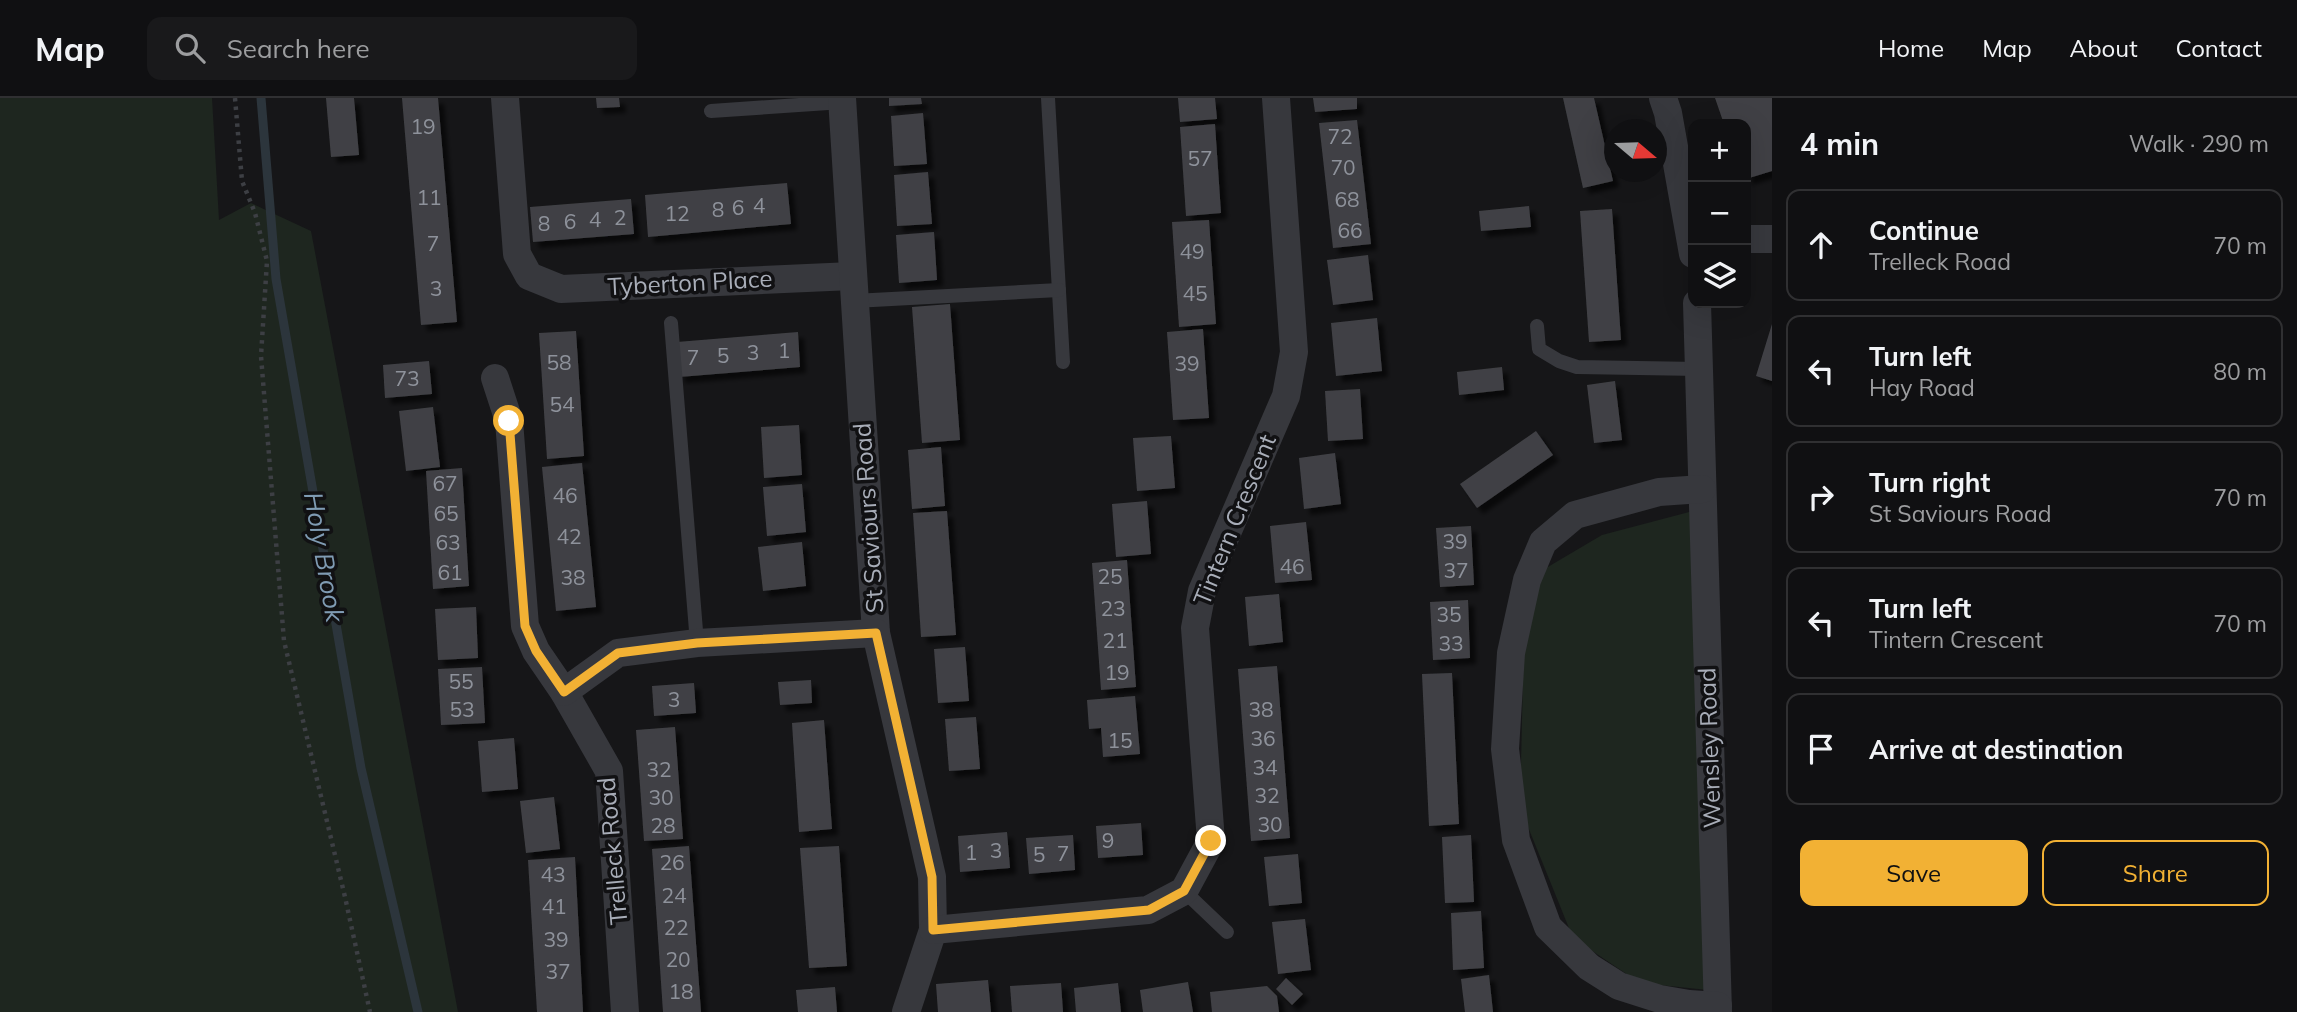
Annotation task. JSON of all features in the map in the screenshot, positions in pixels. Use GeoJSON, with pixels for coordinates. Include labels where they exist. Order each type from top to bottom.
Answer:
{"type":"FeatureCollection","features":[{"type":"Feature","properties":{"kind":"street","name":"Tyberton Place"},"geometry":{"type":"LineString","coordinates":[[505,98],[517,254],[529,275],[561,289],[853,289]]}},
{"type":"Feature","properties":{"kind":"street","name":"Tintern Crescent"},"geometry":{"type":"LineString","coordinates":[[1184,891],[1211,841],[1195,628],[1202,591],[1286,396],[1294,352],[1276,98]]}},
{"type":"Feature","properties":{"kind":"street"},"geometry":{"type":"LineString","coordinates":[[1663,98],[1693,245]]}},
{"type":"Feature","properties":{"kind":"street","name":"St Saviours Road"},"geometry":{"type":"LineString","coordinates":[[843,100],[876,633],[932,877],[933,930],[906,1012]]}},
{"type":"Feature","properties":{"kind":"street"},"geometry":{"type":"LineString","coordinates":[[1751,239],[1772,239]]}},
{"type":"Feature","properties":{"kind":"street","name":"Wensley Road"},"geometry":{"type":"LineString","coordinates":[[1697,308],[1718,1009],[1660,999],[1619,986],[1589,967],[1548,927],[1516,840],[1505,749],[1511,653],[1527,580],[1543,542],[1575,515],[1659,492],[1702,489]]}},
{"type":"Feature","properties":{"kind":"street","name":"Trelleck Road"},"geometry":{"type":"LineString","coordinates":[[495,378],[509,421],[525,626],[536,651],[564,692],[609,771],[625,1012]]}},
{"type":"Feature","properties":{"kind":"street"},"geometry":{"type":"LineString","coordinates":[[564,692],[618,653],[697,643],[876,633]]}},
{"type":"Feature","properties":{"kind":"street"},"geometry":{"type":"LineString","coordinates":[[933,930],[1149,910],[1184,891]]}},
{"type":"Feature","properties":{"kind":"lane"},"geometry":{"type":"LineString","coordinates":[[1048,98],[1063,362]]}},
{"type":"Feature","properties":{"kind":"lane"},"geometry":{"type":"LineString","coordinates":[[711,111],[843,100]]}},
{"type":"Feature","properties":{"kind":"lane"},"geometry":{"type":"LineString","coordinates":[[853,289],[1059,290]]}},
{"type":"Feature","properties":{"kind":"lane"},"geometry":{"type":"LineString","coordinates":[[671,323],[697,643]]}},
{"type":"Feature","properties":{"kind":"lane"},"geometry":{"type":"LineString","coordinates":[[1537,326],[1539,349],[1559,361],[1577,367],[1699,369]]}},
{"type":"Feature","properties":{"kind":"lane"},"geometry":{"type":"LineString","coordinates":[[1184,891],[1227,932]]}},
{"type":"Feature","properties":{"kind":"path"},"geometry":{"type":"LineString","coordinates":[[235,98],[242,181],[255,213],[267,261],[261,356],[284,642],[370,1012]]}},
{"type":"Feature","properties":{"kind":"shaded area"},"geometry":{"type":"Polygon","coordinates":[[[0,98],[212,98],[219,220],[251,203],[311,231],[458,1012],[0,1012],[0,98]]]}},
{"type":"Feature","properties":{"kind":"shaded area"},"geometry":{"type":"Polygon","coordinates":[[[1693,511],[1708,990],[1640,983],[1573,938],[1520,807],[1524,634],[1541,571],[1602,535],[1693,511]]]}},
{"type":"Feature","properties":{"kind":"building"},"geometry":{"type":"Polygon","coordinates":[[[326,98],[354,98],[359,155],[331,157],[326,98]]]}},
{"type":"Feature","properties":{"kind":"building"},"geometry":{"type":"Polygon","coordinates":[[[402,98],[438,98],[457,322],[421,325],[402,98]]]}},
{"type":"Feature","properties":{"kind":"building"},"geometry":{"type":"Polygon","coordinates":[[[596,98],[619,98],[620,107],[597,108],[596,98]]]}},
{"type":"Feature","properties":{"kind":"building"},"geometry":{"type":"Polygon","coordinates":[[[889,98],[921,98],[922,104],[889,106],[889,98]]]}},
{"type":"Feature","properties":{"kind":"building"},"geometry":{"type":"Polygon","coordinates":[[[1178,98],[1215,98],[1217,119],[1180,122],[1178,98]]]}},
{"type":"Feature","properties":{"kind":"building"},"geometry":{"type":"Polygon","coordinates":[[[1313,98],[1357,98],[1357,109],[1315,112],[1313,98]]]}},
{"type":"Feature","properties":{"kind":"building"},"geometry":{"type":"Polygon","coordinates":[[[1563,98],[1594,98],[1604,142],[1604,182],[1609,182],[1583,188],[1563,98]]]}},
{"type":"Feature","properties":{"kind":"building"},"geometry":{"type":"Polygon","coordinates":[[[1715,98],[1772,98],[1772,171],[1751,177],[1751,119],[1722,119],[1715,98]]]}},
{"type":"Feature","properties":{"kind":"building"},"geometry":{"type":"Polygon","coordinates":[[[923,113],[927,164],[894,166],[891,116],[923,113]]]}},
{"type":"Feature","properties":{"kind":"building"},"geometry":{"type":"Polygon","coordinates":[[[1357,120],[1371,244],[1333,248],[1319,123],[1357,120]]]}},
{"type":"Feature","properties":{"kind":"building"},"geometry":{"type":"Polygon","coordinates":[[[1215,124],[1221,213],[1186,216],[1180,127],[1215,124]]]}},
{"type":"Feature","properties":{"kind":"building"},"geometry":{"type":"Polygon","coordinates":[[[928,172],[932,224],[897,226],[894,175],[928,172]]]}},
{"type":"Feature","properties":{"kind":"building"},"geometry":{"type":"Polygon","coordinates":[[[787,183],[791,224],[648,237],[645,195],[787,183]]]}},
{"type":"Feature","properties":{"kind":"building"},"geometry":{"type":"Polygon","coordinates":[[[631,199],[634,234],[533,242],[530,207],[631,199]]]}},
{"type":"Feature","properties":{"kind":"building"},"geometry":{"type":"Polygon","coordinates":[[[1529,206],[1531,227],[1481,231],[1479,211],[1529,206]]]}},
{"type":"Feature","properties":{"kind":"building"},"geometry":{"type":"Polygon","coordinates":[[[1612,209],[1621,340],[1589,342],[1580,211],[1612,209]]]}},
{"type":"Feature","properties":{"kind":"building"},"geometry":{"type":"Polygon","coordinates":[[[1209,220],[1216,324],[1179,327],[1172,222],[1209,220]]]}},
{"type":"Feature","properties":{"kind":"building"},"geometry":{"type":"Polygon","coordinates":[[[934,232],[937,280],[899,283],[896,235],[934,232]]]}},
{"type":"Feature","properties":{"kind":"building"},"geometry":{"type":"Polygon","coordinates":[[[1368,255],[1373,300],[1333,305],[1327,260],[1368,255]]]}},
{"type":"Feature","properties":{"kind":"building"},"geometry":{"type":"Polygon","coordinates":[[[950,304],[960,440],[922,443],[912,307],[950,304]]]}},
{"type":"Feature","properties":{"kind":"building"},"geometry":{"type":"Polygon","coordinates":[[[1377,318],[1382,371],[1336,376],[1331,323],[1377,318]]]}},
{"type":"Feature","properties":{"kind":"building"},"geometry":{"type":"Polygon","coordinates":[[[1772,324],[1772,381],[1756,376],[1772,324]]]}},
{"type":"Feature","properties":{"kind":"building"},"geometry":{"type":"Polygon","coordinates":[[[1203,329],[1209,418],[1173,420],[1167,332],[1203,329]]]}},
{"type":"Feature","properties":{"kind":"building"},"geometry":{"type":"Polygon","coordinates":[[[576,331],[584,456],[547,459],[539,333],[576,331]]]}},
{"type":"Feature","properties":{"kind":"building"},"geometry":{"type":"Polygon","coordinates":[[[798,332],[800,367],[679,377],[677,342],[798,332]]]}},
{"type":"Feature","properties":{"kind":"building"},"geometry":{"type":"Polygon","coordinates":[[[429,361],[432,394],[385,398],[383,365],[429,361]]]}},
{"type":"Feature","properties":{"kind":"building"},"geometry":{"type":"Polygon","coordinates":[[[1502,367],[1504,390],[1459,395],[1457,372],[1502,367]]]}},
{"type":"Feature","properties":{"kind":"building"},"geometry":{"type":"Polygon","coordinates":[[[1615,381],[1622,440],[1594,443],[1587,385],[1615,381]]]}},
{"type":"Feature","properties":{"kind":"building"},"geometry":{"type":"Polygon","coordinates":[[[1360,389],[1363,439],[1328,441],[1325,391],[1360,389]]]}},
{"type":"Feature","properties":{"kind":"building"},"geometry":{"type":"Polygon","coordinates":[[[433,407],[440,467],[406,471],[399,411],[433,407]]]}},
{"type":"Feature","properties":{"kind":"building"},"geometry":{"type":"Polygon","coordinates":[[[799,425],[802,475],[764,478],[761,427],[799,425]]]}},
{"type":"Feature","properties":{"kind":"building"},"geometry":{"type":"Polygon","coordinates":[[[1536,431],[1553,455],[1477,508],[1460,484],[1536,431]]]}},
{"type":"Feature","properties":{"kind":"building"},"geometry":{"type":"Polygon","coordinates":[[[1171,436],[1175,488],[1137,491],[1133,438],[1171,436]]]}},
{"type":"Feature","properties":{"kind":"building"},"geometry":{"type":"Polygon","coordinates":[[[941,447],[945,506],[912,509],[908,450],[941,447]]]}},
{"type":"Feature","properties":{"kind":"building"},"geometry":{"type":"Polygon","coordinates":[[[1335,453],[1341,504],[1304,509],[1299,458],[1335,453]]]}},
{"type":"Feature","properties":{"kind":"building"},"geometry":{"type":"Polygon","coordinates":[[[582,463],[596,607],[556,611],[542,467],[582,463]]]}},
{"type":"Feature","properties":{"kind":"building"},"geometry":{"type":"Polygon","coordinates":[[[462,468],[469,586],[433,589],[426,471],[462,468]]]}},
{"type":"Feature","properties":{"kind":"building"},"geometry":{"type":"Polygon","coordinates":[[[802,484],[806,532],[767,536],[763,487],[802,484]]]}},
{"type":"Feature","properties":{"kind":"building"},"geometry":{"type":"Polygon","coordinates":[[[1147,501],[1151,554],[1116,557],[1112,504],[1147,501]]]}},
{"type":"Feature","properties":{"kind":"building"},"geometry":{"type":"Polygon","coordinates":[[[947,511],[956,635],[921,637],[913,513],[947,511]]]}},
{"type":"Feature","properties":{"kind":"building"},"geometry":{"type":"Polygon","coordinates":[[[1306,522],[1312,580],[1275,583],[1270,526],[1306,522]]]}},
{"type":"Feature","properties":{"kind":"building"},"geometry":{"type":"Polygon","coordinates":[[[1471,526],[1474,585],[1440,587],[1436,528],[1471,526]]]}},
{"type":"Feature","properties":{"kind":"building"},"geometry":{"type":"Polygon","coordinates":[[[802,542],[806,586],[763,591],[758,547],[802,542]]]}},
{"type":"Feature","properties":{"kind":"building"},"geometry":{"type":"Polygon","coordinates":[[[1127,560],[1136,687],[1101,690],[1092,563],[1127,560]]]}},
{"type":"Feature","properties":{"kind":"building"},"geometry":{"type":"Polygon","coordinates":[[[1279,594],[1283,642],[1249,646],[1245,597],[1279,594]]]}},
{"type":"Feature","properties":{"kind":"building"},"geometry":{"type":"Polygon","coordinates":[[[1468,600],[1470,658],[1433,660],[1430,602],[1468,600]]]}},
{"type":"Feature","properties":{"kind":"building"},"geometry":{"type":"Polygon","coordinates":[[[476,607],[478,658],[438,660],[435,609],[476,607]]]}},
{"type":"Feature","properties":{"kind":"building"},"geometry":{"type":"Polygon","coordinates":[[[965,647],[969,701],[938,703],[934,649],[965,647]]]}},
{"type":"Feature","properties":{"kind":"building"},"geometry":{"type":"Polygon","coordinates":[[[1277,666],[1290,838],[1251,841],[1238,669],[1277,666]]]}},
{"type":"Feature","properties":{"kind":"building"},"geometry":{"type":"Polygon","coordinates":[[[482,667],[485,723],[441,725],[438,669],[482,667]]]}},
{"type":"Feature","properties":{"kind":"building"},"geometry":{"type":"Polygon","coordinates":[[[1452,673],[1459,824],[1429,826],[1422,674],[1452,673]]]}},
{"type":"Feature","properties":{"kind":"building"},"geometry":{"type":"Polygon","coordinates":[[[811,680],[812,703],[780,705],[778,682],[811,680]]]}},
{"type":"Feature","properties":{"kind":"building"},"geometry":{"type":"Polygon","coordinates":[[[694,683],[696,713],[654,716],[652,686],[694,683]]]}},
{"type":"Feature","properties":{"kind":"building"},"geometry":{"type":"Polygon","coordinates":[[[1135,696],[1140,754],[1103,757],[1101,728],[1089,729],[1087,700],[1135,696]]]}},
{"type":"Feature","properties":{"kind":"building"},"geometry":{"type":"Polygon","coordinates":[[[976,717],[980,769],[949,771],[945,719],[976,717]]]}},
{"type":"Feature","properties":{"kind":"building"},"geometry":{"type":"Polygon","coordinates":[[[824,720],[832,829],[799,832],[792,723],[824,720]]]}},
{"type":"Feature","properties":{"kind":"building"},"geometry":{"type":"Polygon","coordinates":[[[675,727],[683,839],[644,841],[636,730],[675,727]]]}},
{"type":"Feature","properties":{"kind":"building"},"geometry":{"type":"Polygon","coordinates":[[[514,738],[518,789],[482,792],[478,741],[514,738]]]}},
{"type":"Feature","properties":{"kind":"building"},"geometry":{"type":"Polygon","coordinates":[[[554,797],[560,849],[526,853],[520,801],[554,797]]]}},
{"type":"Feature","properties":{"kind":"building"},"geometry":{"type":"Polygon","coordinates":[[[1141,823],[1143,855],[1098,858],[1096,826],[1141,823]]]}},
{"type":"Feature","properties":{"kind":"building"},"geometry":{"type":"Polygon","coordinates":[[[1007,832],[1010,868],[960,872],[958,836],[1007,832]]]}},
{"type":"Feature","properties":{"kind":"building"},"geometry":{"type":"Polygon","coordinates":[[[1073,835],[1075,870],[1029,874],[1026,838],[1073,835]]]}},
{"type":"Feature","properties":{"kind":"building"},"geometry":{"type":"Polygon","coordinates":[[[1471,835],[1474,902],[1445,903],[1442,837],[1471,835]]]}},
{"type":"Feature","properties":{"kind":"building"},"geometry":{"type":"Polygon","coordinates":[[[689,846],[701,1012],[663,1012],[652,849],[689,846]]]}},
{"type":"Feature","properties":{"kind":"building"},"geometry":{"type":"Polygon","coordinates":[[[839,846],[847,966],[809,968],[800,848],[839,846]]]}},
{"type":"Feature","properties":{"kind":"building"},"geometry":{"type":"Polygon","coordinates":[[[1298,854],[1302,903],[1269,906],[1264,857],[1298,854]]]}},
{"type":"Feature","properties":{"kind":"building"},"geometry":{"type":"Polygon","coordinates":[[[575,857],[583,1012],[537,1012],[528,860],[575,857]]]}},
{"type":"Feature","properties":{"kind":"building"},"geometry":{"type":"Polygon","coordinates":[[[1481,911],[1484,968],[1453,970],[1451,913],[1481,911]]]}},
{"type":"Feature","properties":{"kind":"building"},"geometry":{"type":"Polygon","coordinates":[[[1305,919],[1311,970],[1278,974],[1272,922],[1305,919]]]}},
{"type":"Feature","properties":{"kind":"building"},"geometry":{"type":"Polygon","coordinates":[[[1489,975],[1493,1012],[1465,1012],[1461,979],[1489,975]]]}},
{"type":"Feature","properties":{"kind":"building"},"geometry":{"type":"Polygon","coordinates":[[[1286,978],[1303,994],[1292,1005],[1276,989],[1286,978]]]}},
{"type":"Feature","properties":{"kind":"building"},"geometry":{"type":"Polygon","coordinates":[[[988,980],[991,1012],[938,1012],[936,984],[988,980]]]}},
{"type":"Feature","properties":{"kind":"building"},"geometry":{"type":"Polygon","coordinates":[[[1188,982],[1193,1012],[1143,1012],[1140,990],[1188,982]]]}},
{"type":"Feature","properties":{"kind":"building"},"geometry":{"type":"Polygon","coordinates":[[[1061,983],[1063,1012],[1012,1012],[1010,986],[1061,983]]]}},
{"type":"Feature","properties":{"kind":"building"},"geometry":{"type":"Polygon","coordinates":[[[1118,983],[1121,1012],[1076,1012],[1074,988],[1118,983]]]}},
{"type":"Feature","properties":{"kind":"building"},"geometry":{"type":"Polygon","coordinates":[[[1267,986],[1277,996],[1279,1012],[1212,1012],[1210,992],[1267,986]]]}},
{"type":"Feature","properties":{"kind":"building"},"geometry":{"type":"Polygon","coordinates":[[[835,987],[837,1012],[798,1012],[796,990],[835,987]]]}},
{"type":"Feature","properties":{"kind":"waterway","name":"Holy Brook"},"geometry":{"type":"LineString","coordinates":[[261,98],[276,279],[361,768],[418,1012]]}},
{"type":"Feature","properties":{"kind":"route"},"geometry":{"type":"LineString","coordinates":[[509,421],[525,626],[536,651],[564,692],[618,653],[697,643],[876,633],[932,877],[933,930],[1149,910],[1184,891],[1211,841]]}}]}
